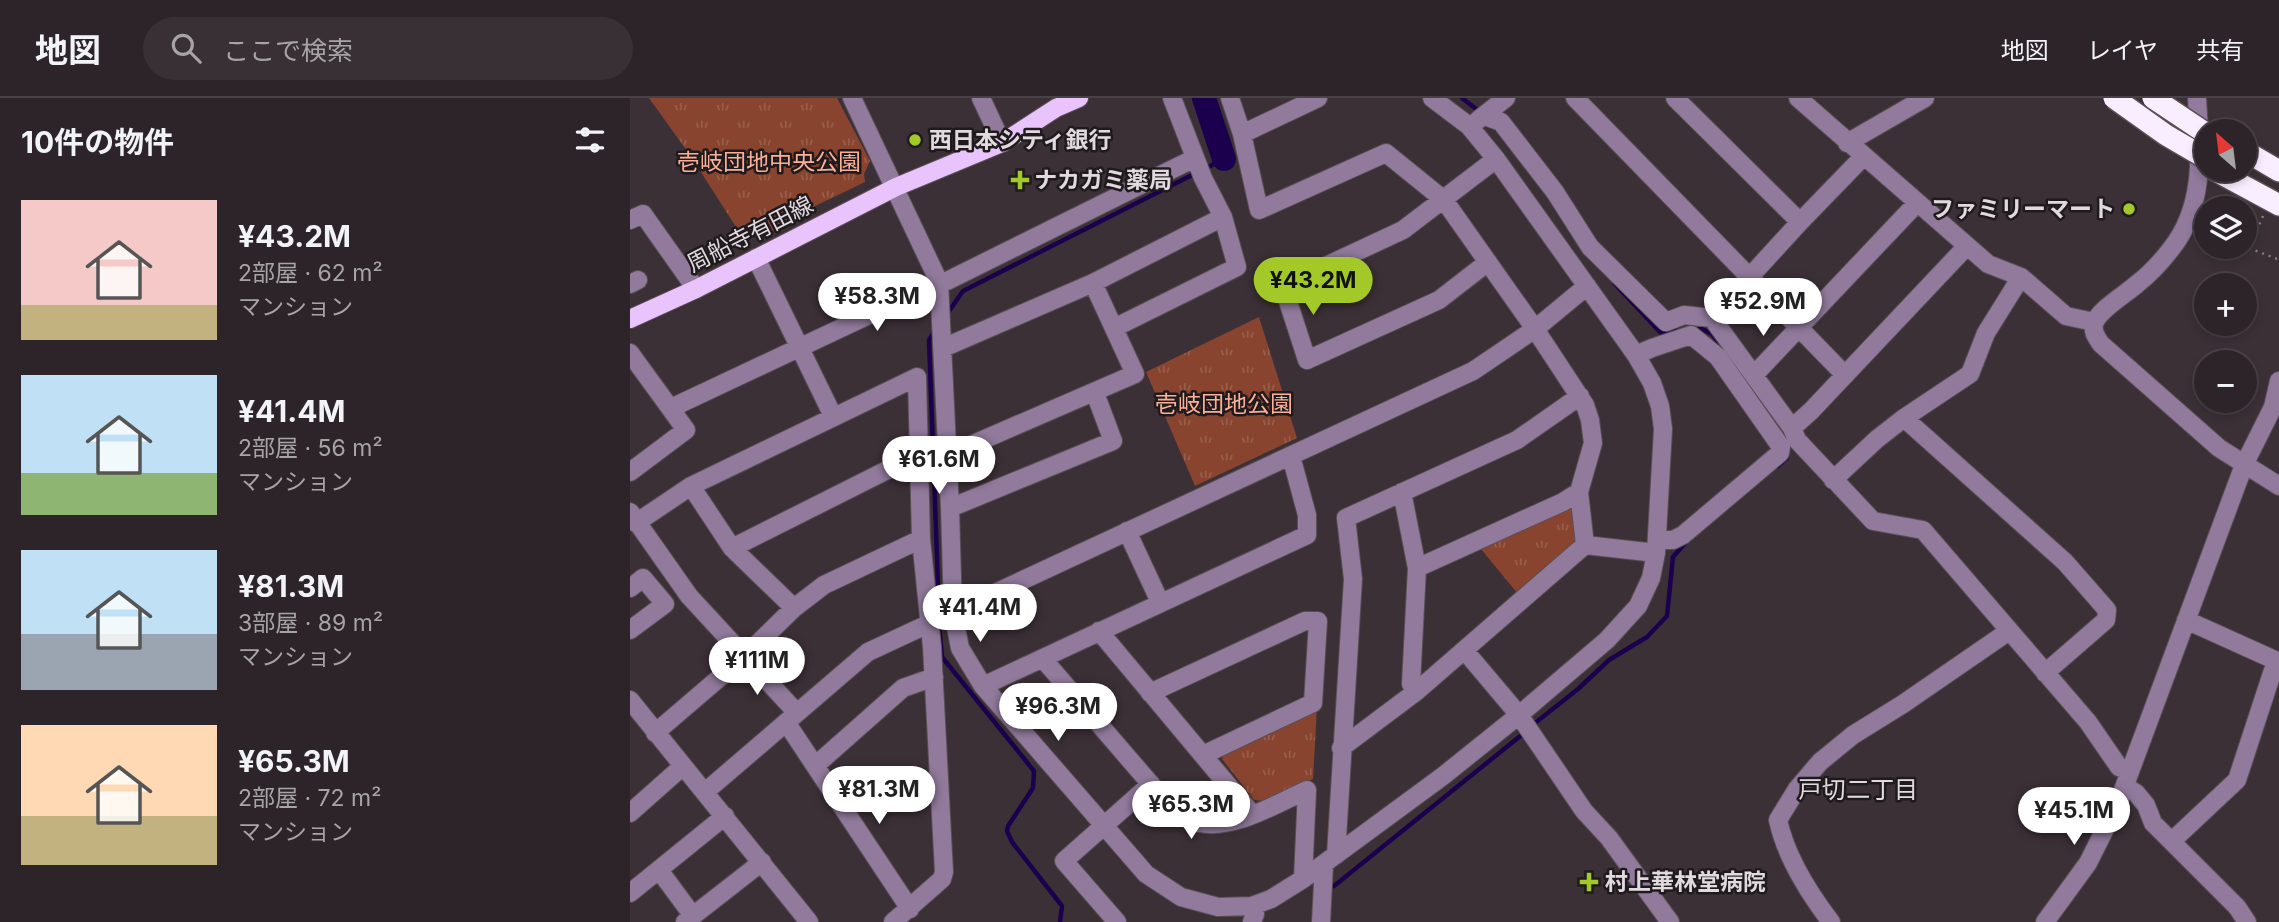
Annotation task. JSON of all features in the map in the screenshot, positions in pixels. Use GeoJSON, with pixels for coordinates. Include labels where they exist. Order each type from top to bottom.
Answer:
{"type":"FeatureCollection","features":[{"type":"Feature","properties":{"kind":"highway"},"geometry":{"type":"LineString","coordinates":[[2107,98],[2194,153]]}},
{"type":"Feature","properties":{"kind":"highway"},"geometry":{"type":"LineString","coordinates":[[2114,98],[2194,153]]}},
{"type":"Feature","properties":{"kind":"highway"},"geometry":{"type":"LineString","coordinates":[[2144,98],[2183,127],[2194,143]]}},
{"type":"Feature","properties":{"kind":"highway"},"geometry":{"type":"LineString","coordinates":[[2153,98],[2194,122]]}},
{"type":"Feature","properties":{"kind":"highway"},"geometry":{"type":"LineString","coordinates":[[2164,98],[2194,120]]}},
{"type":"Feature","properties":{"kind":"highway"},"geometry":{"type":"LineString","coordinates":[[2258,160],[2279,174]]}},
{"type":"Feature","properties":{"kind":"highway"},"geometry":{"type":"LineString","coordinates":[[2258,164],[2279,174]]}},
{"type":"Feature","properties":{"kind":"highway"},"geometry":{"type":"LineString","coordinates":[[2238,182],[2274,207]]}},
{"type":"Feature","properties":{"kind":"highway"},"geometry":{"type":"LineString","coordinates":[[2240,182],[2274,207]]}},
{"type":"Feature","properties":{"kind":"highway"},"geometry":{"type":"LineString","coordinates":[[2258,182],[2279,193]]}},
{"type":"Feature","properties":{"kind":"main road","name":"周船寺有田線"},"geometry":{"type":"LineString","coordinates":[[630,319],[696,289],[896,187],[1002,143],[1056,108],[1079,98]]}},
{"type":"Feature","properties":{"kind":"street"},"geometry":{"type":"LineString","coordinates":[[852,98],[896,187],[940,290],[953,612],[960,648],[983,686],[1146,874],[1181,897],[1252,914],[1443,776],[1525,723],[1638,606],[1651,578],[1657,546],[1663,429],[1660,406],[1652,383],[1636,355],[1496,159],[1477,121]]}},
{"type":"Feature","properties":{"kind":"street"},"geometry":{"type":"LineString","coordinates":[[981,98],[1002,143]]}},
{"type":"Feature","properties":{"kind":"street"},"geometry":{"type":"LineString","coordinates":[[1114,328],[1237,267],[1223,218],[1203,178],[1172,98]]}},
{"type":"Feature","properties":{"kind":"street"},"geometry":{"type":"LineString","coordinates":[[1230,98],[1242,134],[1259,210],[1386,153],[1444,200],[1535,328],[1580,396],[1590,420],[1593,443],[1579,492],[1585,545]]}},
{"type":"Feature","properties":{"kind":"street"},"geometry":{"type":"LineString","coordinates":[[1242,134],[1318,98]]}},
{"type":"Feature","properties":{"kind":"street"},"geometry":{"type":"LineString","coordinates":[[1432,98],[1477,121],[1501,122],[1555,192],[1590,247],[1666,322],[1684,314],[1712,318],[1754,375],[1791,439]]}},
{"type":"Feature","properties":{"kind":"street"},"geometry":{"type":"LineString","coordinates":[[1477,121],[1506,98]]}},
{"type":"Feature","properties":{"kind":"street"},"geometry":{"type":"LineString","coordinates":[[1575,98],[1845,375]]}},
{"type":"Feature","properties":{"kind":"street"},"geometry":{"type":"LineString","coordinates":[[1675,98],[1800,222]]}},
{"type":"Feature","properties":{"kind":"street"},"geometry":{"type":"LineString","coordinates":[[1798,98],[1987,264],[2021,277],[2066,316],[2094,322]]}},
{"type":"Feature","properties":{"kind":"street"},"geometry":{"type":"LineString","coordinates":[[1847,143],[1925,98]]}},
{"type":"Feature","properties":{"kind":"street"},"geometry":{"type":"LineString","coordinates":[[2197,98],[2203,119]]}},
{"type":"Feature","properties":{"kind":"street"},"geometry":{"type":"LineString","coordinates":[[1712,318],[1863,157]]}},
{"type":"Feature","properties":{"kind":"street"},"geometry":{"type":"LineString","coordinates":[[671,408],[798,348],[940,290],[947,281],[1195,158]]}},
{"type":"Feature","properties":{"kind":"street"},"geometry":{"type":"LineString","coordinates":[[1489,262],[1439,300],[1307,360],[1283,286],[1403,230],[1496,159]]}},
{"type":"Feature","properties":{"kind":"street"},"geometry":{"type":"LineString","coordinates":[[2094,322],[2113,302],[2154,269],[2174,246],[2200,182]]}},
{"type":"Feature","properties":{"kind":"street"},"geometry":{"type":"LineString","coordinates":[[1754,375],[1917,204]]}},
{"type":"Feature","properties":{"kind":"street"},"geometry":{"type":"LineString","coordinates":[[630,220],[643,214],[696,289]]}},
{"type":"Feature","properties":{"kind":"street"},"geometry":{"type":"LineString","coordinates":[[942,340],[1093,283],[1223,218]]}},
{"type":"Feature","properties":{"kind":"street"},"geometry":{"type":"LineString","coordinates":[[1341,748],[1465,651],[1585,545],[1657,546],[1683,535],[1780,453],[1845,375],[1966,247]]}},
{"type":"Feature","properties":{"kind":"street"},"geometry":{"type":"LineString","coordinates":[[756,258],[833,416]]}},
{"type":"Feature","properties":{"kind":"street"},"geometry":{"type":"LineString","coordinates":[[1833,480],[1904,418],[1970,374],[1986,333],[2021,277]]}},
{"type":"Feature","properties":{"kind":"street"},"geometry":{"type":"LineString","coordinates":[[948,455],[1135,374],[1093,283]]}},
{"type":"Feature","properties":{"kind":"street"},"geometry":{"type":"LineString","coordinates":[[705,792],[868,652],[1473,371],[1535,328],[1587,286]]}},
{"type":"Feature","properties":{"kind":"street"},"geometry":{"type":"LineString","coordinates":[[2094,322],[2096,337],[2101,344],[2219,448],[2279,486]]}},
{"type":"Feature","properties":{"kind":"street"},"geometry":{"type":"LineString","coordinates":[[1636,355],[1691,335],[1718,357],[1791,439],[1873,521],[1923,530],[2088,722],[2146,805],[2153,823],[2237,907],[2247,922]]}},
{"type":"Feature","properties":{"kind":"street"},"geometry":{"type":"LineString","coordinates":[[630,353],[686,430],[630,472]]}},
{"type":"Feature","properties":{"kind":"street"},"geometry":{"type":"LineString","coordinates":[[893,922],[910,909],[942,879],[944,872],[934,677],[921,539],[917,377],[691,486],[633,517],[689,596],[746,655],[791,717],[816,765],[910,909]]}},
{"type":"Feature","properties":{"kind":"street"},"geometry":{"type":"LineString","coordinates":[[2045,922],[2088,863],[2114,814],[2244,465],[2273,407],[2279,381]]}},
{"type":"Feature","properties":{"kind":"street"},"geometry":{"type":"LineString","coordinates":[[950,508],[1114,441],[1095,393]]}},
{"type":"Feature","properties":{"kind":"street"},"geometry":{"type":"LineString","coordinates":[[1321,922],[1341,748],[1353,579],[1346,518],[1517,440],[1580,396]]}},
{"type":"Feature","properties":{"kind":"street"},"geometry":{"type":"LineString","coordinates":[[1904,418],[2065,562],[2106,610],[2106,620],[2045,673]]}},
{"type":"Feature","properties":{"kind":"street"},"geometry":{"type":"LineString","coordinates":[[732,548],[919,454]]}},
{"type":"Feature","properties":{"kind":"street"},"geometry":{"type":"LineString","coordinates":[[983,686],[1307,535],[1307,515],[1291,456]]}},
{"type":"Feature","properties":{"kind":"street"},"geometry":{"type":"LineString","coordinates":[[691,486],[732,548],[794,608]]}},
{"type":"Feature","properties":{"kind":"street"},"geometry":{"type":"LineString","coordinates":[[1402,492],[1416,568],[1411,684],[1416,691]]}},
{"type":"Feature","properties":{"kind":"street"},"geometry":{"type":"LineString","coordinates":[[1416,568],[1563,502],[1579,492]]}},
{"type":"Feature","properties":{"kind":"street"},"geometry":{"type":"LineString","coordinates":[[1127,531],[1160,602]]}},
{"type":"Feature","properties":{"kind":"street"},"geometry":{"type":"LineString","coordinates":[[655,733],[746,655],[794,608],[824,585],[921,539]]}},
{"type":"Feature","properties":{"kind":"street"},"geometry":{"type":"LineString","coordinates":[[630,588],[643,578],[665,604],[630,630]]}},
{"type":"Feature","properties":{"kind":"street"},"geometry":{"type":"LineString","coordinates":[[2172,841],[2237,780],[2277,662],[2186,620]]}},
{"type":"Feature","properties":{"kind":"street"},"geometry":{"type":"LineString","coordinates":[[1150,693],[1305,621],[1318,621],[1313,703],[1203,755]]}},
{"type":"Feature","properties":{"kind":"street"},"geometry":{"type":"LineString","coordinates":[[1099,631],[1252,814]]}},
{"type":"Feature","properties":{"kind":"street"},"geometry":{"type":"LineString","coordinates":[[1831,922],[1783,844],[1778,820],[1797,789],[1853,735],[2009,631]]}},
{"type":"Feature","properties":{"kind":"street"},"geometry":{"type":"LineString","coordinates":[[1465,651],[1525,723],[1584,811],[1609,838],[1670,922]]}},
{"type":"Feature","properties":{"kind":"street"},"geometry":{"type":"LineString","coordinates":[[1043,659],[1183,817],[1198,823],[1229,823],[1307,790],[1303,879]]}},
{"type":"Feature","properties":{"kind":"street"},"geometry":{"type":"LineString","coordinates":[[816,765],[903,688],[934,677]]}},
{"type":"Feature","properties":{"kind":"street"},"geometry":{"type":"LineString","coordinates":[[630,700],[810,922]]}},
{"type":"Feature","properties":{"kind":"street"},"geometry":{"type":"LineString","coordinates":[[630,813],[683,766]]}},
{"type":"Feature","properties":{"kind":"street"},"geometry":{"type":"LineString","coordinates":[[1117,922],[1064,861],[1151,784]]}},
{"type":"Feature","properties":{"kind":"street"},"geometry":{"type":"LineString","coordinates":[[630,894],[726,816]]}},
{"type":"Feature","properties":{"kind":"street"},"geometry":{"type":"LineString","coordinates":[[659,870],[689,919],[762,862]]}},
{"type":"Feature","properties":{"kind":"path"},"geometry":{"type":"LineString","coordinates":[[2274,207],[2249,248],[2277,259]]}},
{"type":"Feature","properties":{"kind":"green space","name":"壱岐団地中央公園"},"geometry":{"type":"Polygon","coordinates":[[[649,98],[837,98],[870,161],[864,174],[865,182],[813,207],[793,223],[745,241],[690,155],[649,98]]]}},
{"type":"Feature","properties":{"kind":"green space","name":"壱岐団地公園"},"geometry":{"type":"Polygon","coordinates":[[[1259,317],[1297,438],[1195,486],[1146,372],[1259,317]]]}},
{"type":"Feature","properties":{"kind":"green space"},"geometry":{"type":"Polygon","coordinates":[[[1576,500],[1580,539],[1518,594],[1481,549],[1564,511],[1576,500]]]}},
{"type":"Feature","properties":{"kind":"green space"},"geometry":{"type":"Polygon","coordinates":[[[1317,707],[1313,779],[1265,801],[1254,800],[1222,759],[1224,751],[1317,707]]]}},
{"type":"Feature","properties":{"kind":"waterway"},"geometry":{"type":"LineString","coordinates":[[1204,98],[1224,159]]}},
{"type":"Feature","properties":{"kind":"waterway"},"geometry":{"type":"LineString","coordinates":[[1462,98],[1480,112]]}},
{"type":"Feature","properties":{"kind":"waterway"},"geometry":{"type":"LineString","coordinates":[[1204,169],[1224,159]]}},
{"type":"Feature","properties":{"kind":"waterway"},"geometry":{"type":"LineString","coordinates":[[947,314],[963,291],[1196,173]]}},
{"type":"Feature","properties":{"kind":"waterway"},"geometry":{"type":"LineString","coordinates":[[1615,284],[1661,333],[1675,328]]}},
{"type":"Feature","properties":{"kind":"waterway"},"geometry":{"type":"LineString","coordinates":[[1693,324],[1712,334],[1783,430]]}},
{"type":"Feature","properties":{"kind":"waterway"},"geometry":{"type":"LineString","coordinates":[[936,329],[929,340],[939,612]]}},
{"type":"Feature","properties":{"kind":"waterway"},"geometry":{"type":"LineString","coordinates":[[1778,466],[1787,458],[1787,452]]}},
{"type":"Feature","properties":{"kind":"waterway"},"geometry":{"type":"LineString","coordinates":[[1530,727],[1609,660],[1647,637],[1667,616],[1673,557],[1687,541]]}},
{"type":"Feature","properties":{"kind":"waterway"},"geometry":{"type":"LineString","coordinates":[[939,625],[942,657],[1034,771],[1033,788],[1007,831],[1012,842],[1062,906],[1060,922]]}},
{"type":"Feature","properties":{"kind":"waterway"},"geometry":{"type":"LineString","coordinates":[[1334,886],[1524,733]]}},
{"type":"Feature","properties":{"kind":"place","name":"西日本シティ銀行"},"geometry":{"type":"Point","coordinates":[915,140]}},
{"type":"Feature","properties":{"kind":"place","name":"ナカガミ薬局"},"geometry":{"type":"Point","coordinates":[1020,180]}},
{"type":"Feature","properties":{"kind":"place","name":"ファミリーマート"},"geometry":{"type":"Point","coordinates":[2129,209]}},
{"type":"Feature","properties":{"kind":"place","name":"村上華林堂病院"},"geometry":{"type":"Point","coordinates":[1589,882]}},
{"type":"Feature","properties":{"kind":"district","name":"戸切二丁目"},"geometry":{"type":"Point","coordinates":[1858,789]}}]}
